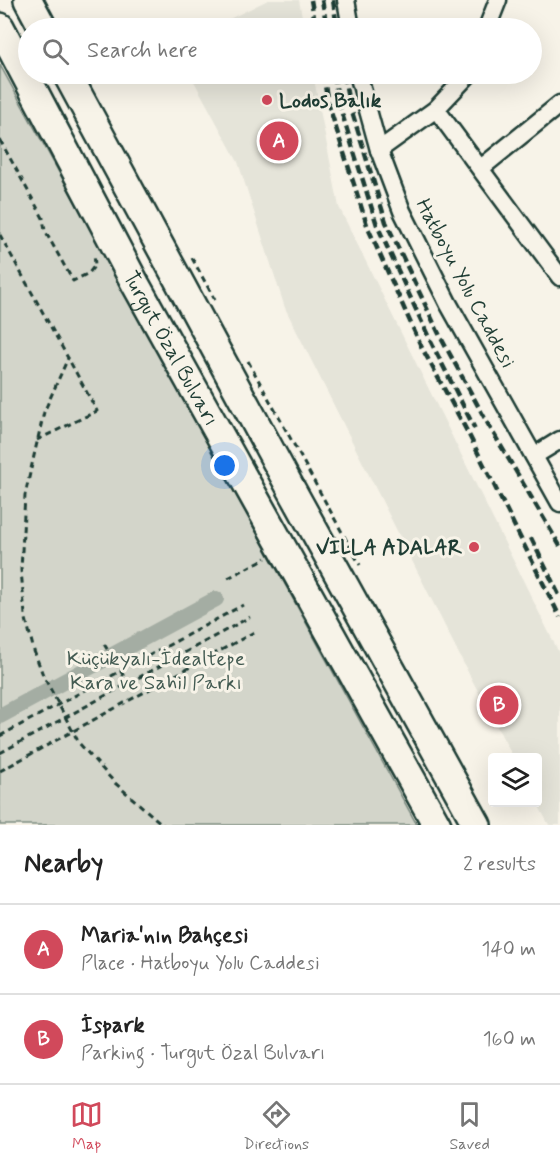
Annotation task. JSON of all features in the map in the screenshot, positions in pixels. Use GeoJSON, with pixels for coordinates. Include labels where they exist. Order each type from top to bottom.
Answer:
{"type":"FeatureCollection","features":[{"type":"Feature","properties":{"kind":"highway","name":"Turgut Özal Bulvarı"},"geometry":{"type":"LineString","coordinates":[[0,27],[18,61]]}},
{"type":"Feature","properties":{"kind":"highway","name":"Turgut Özal Bulvarı"},"geometry":{"type":"LineString","coordinates":[[30,84],[136,285],[437,825]]}},
{"type":"Feature","properties":{"kind":"highway","name":"Turgut Özal Bulvarı"},"geometry":{"type":"LineString","coordinates":[[72,84],[295,496],[477,825]]}},
{"type":"Feature","properties":{"kind":"street"},"geometry":{"type":"LineString","coordinates":[[346,0],[349,18]]}},
{"type":"Feature","properties":{"kind":"street"},"geometry":{"type":"LineString","coordinates":[[491,18],[498,0]]}},
{"type":"Feature","properties":{"kind":"street","name":"Hatboyu Yolu Caddesi"},"geometry":{"type":"LineString","coordinates":[[361,84],[379,150],[402,211],[448,303],[560,503]]}},
{"type":"Feature","properties":{"kind":"street"},"geometry":{"type":"LineString","coordinates":[[379,150],[436,109],[460,84]]}},
{"type":"Feature","properties":{"kind":"street"},"geometry":{"type":"LineString","coordinates":[[481,168],[560,104]]}},
{"type":"Feature","properties":{"kind":"street"},"geometry":{"type":"LineString","coordinates":[[436,109],[560,277]]}},
{"type":"Feature","properties":{"kind":"street"},"geometry":{"type":"LineString","coordinates":[[534,456],[560,440]]}},
{"type":"Feature","properties":{"kind":"path"},"geometry":{"type":"LineString","coordinates":[[0,140],[43,218],[45,231],[73,281],[89,273],[95,265],[96,256],[92,249]]}},
{"type":"Feature","properties":{"kind":"path"},"geometry":{"type":"LineString","coordinates":[[0,235],[97,411],[36,441]]}},
{"type":"Feature","properties":{"kind":"path"},"geometry":{"type":"LineString","coordinates":[[68,358],[44,412],[25,495],[21,570],[25,615],[34,651],[46,682],[80,743],[115,783],[163,825]]}},
{"type":"Feature","properties":{"kind":"path"},"geometry":{"type":"LineString","coordinates":[[271,403],[362,570]]}},
{"type":"Feature","properties":{"kind":"path"},"geometry":{"type":"LineString","coordinates":[[228,578],[268,558]]}},
{"type":"Feature","properties":{"kind":"path"},"geometry":{"type":"LineString","coordinates":[[0,736],[243,605]]}},
{"type":"Feature","properties":{"kind":"path"},"geometry":{"type":"LineString","coordinates":[[0,753],[250,617]]}},
{"type":"Feature","properties":{"kind":"path"},"geometry":{"type":"LineString","coordinates":[[0,771],[258,630]]}},
{"type":"Feature","properties":{"kind":"path"},"geometry":{"type":"LineString","coordinates":[[104,644],[128,683]]}},
{"type":"Feature","properties":{"kind":"shaded area"},"geometry":{"type":"Polygon","coordinates":[[[268,0],[299,0],[302,18],[231,18],[268,0]]]}},
{"type":"Feature","properties":{"kind":"shaded area"},"geometry":{"type":"Polygon","coordinates":[[[195,84],[315,84],[339,207],[560,655],[560,825],[549,825],[539,807],[542,807],[542,753],[511,753],[285,308],[238,162],[195,84]]]}},
{"type":"Feature","properties":{"kind":"green space","name":"Küçükyalı-İdealtepe Kara ve Sahil Parkı"},"geometry":{"type":"Polygon","coordinates":[[[0,65],[417,825],[0,825],[0,65]]]}},
{"type":"Feature","properties":{"kind":"waterway"},"geometry":{"type":"LineString","coordinates":[[0,716],[216,599]]}},
{"type":"Feature","properties":{"kind":"railway"},"geometry":{"type":"LineString","coordinates":[[311,0],[314,18]]}},
{"type":"Feature","properties":{"kind":"railway"},"geometry":{"type":"LineString","coordinates":[[322,0],[325,18]]}},
{"type":"Feature","properties":{"kind":"railway"},"geometry":{"type":"LineString","coordinates":[[333,0],[336,18]]}},
{"type":"Feature","properties":{"kind":"railway"},"geometry":{"type":"LineString","coordinates":[[325,84],[328,103],[368,228],[421,346],[468,433],[560,617]]}},
{"type":"Feature","properties":{"kind":"railway"},"geometry":{"type":"LineString","coordinates":[[335,84],[338,101],[377,225],[431,342],[475,429]]}},
{"type":"Feature","properties":{"kind":"railway"},"geometry":{"type":"LineString","coordinates":[[346,84],[348,99],[386,222],[441,338],[488,424],[560,546]]}},
{"type":"Feature","properties":{"kind":"railway"},"geometry":{"type":"LineString","coordinates":[[531,538],[560,597]]}},
{"type":"Feature","properties":{"kind":"place","name":"Lodos Balık"},"geometry":{"type":"Point","coordinates":[267,100]}},
{"type":"Feature","properties":{"kind":"place","name":"Maria'nın Bahçesi"},"geometry":{"type":"Point","coordinates":[279,141]}},
{"type":"Feature","properties":{"kind":"place","name":"VILLA ADALAR"},"geometry":{"type":"Point","coordinates":[474,547]}},
{"type":"Feature","properties":{"kind":"place","name":"İspark"},"geometry":{"type":"Point","coordinates":[499,705]}}]}
